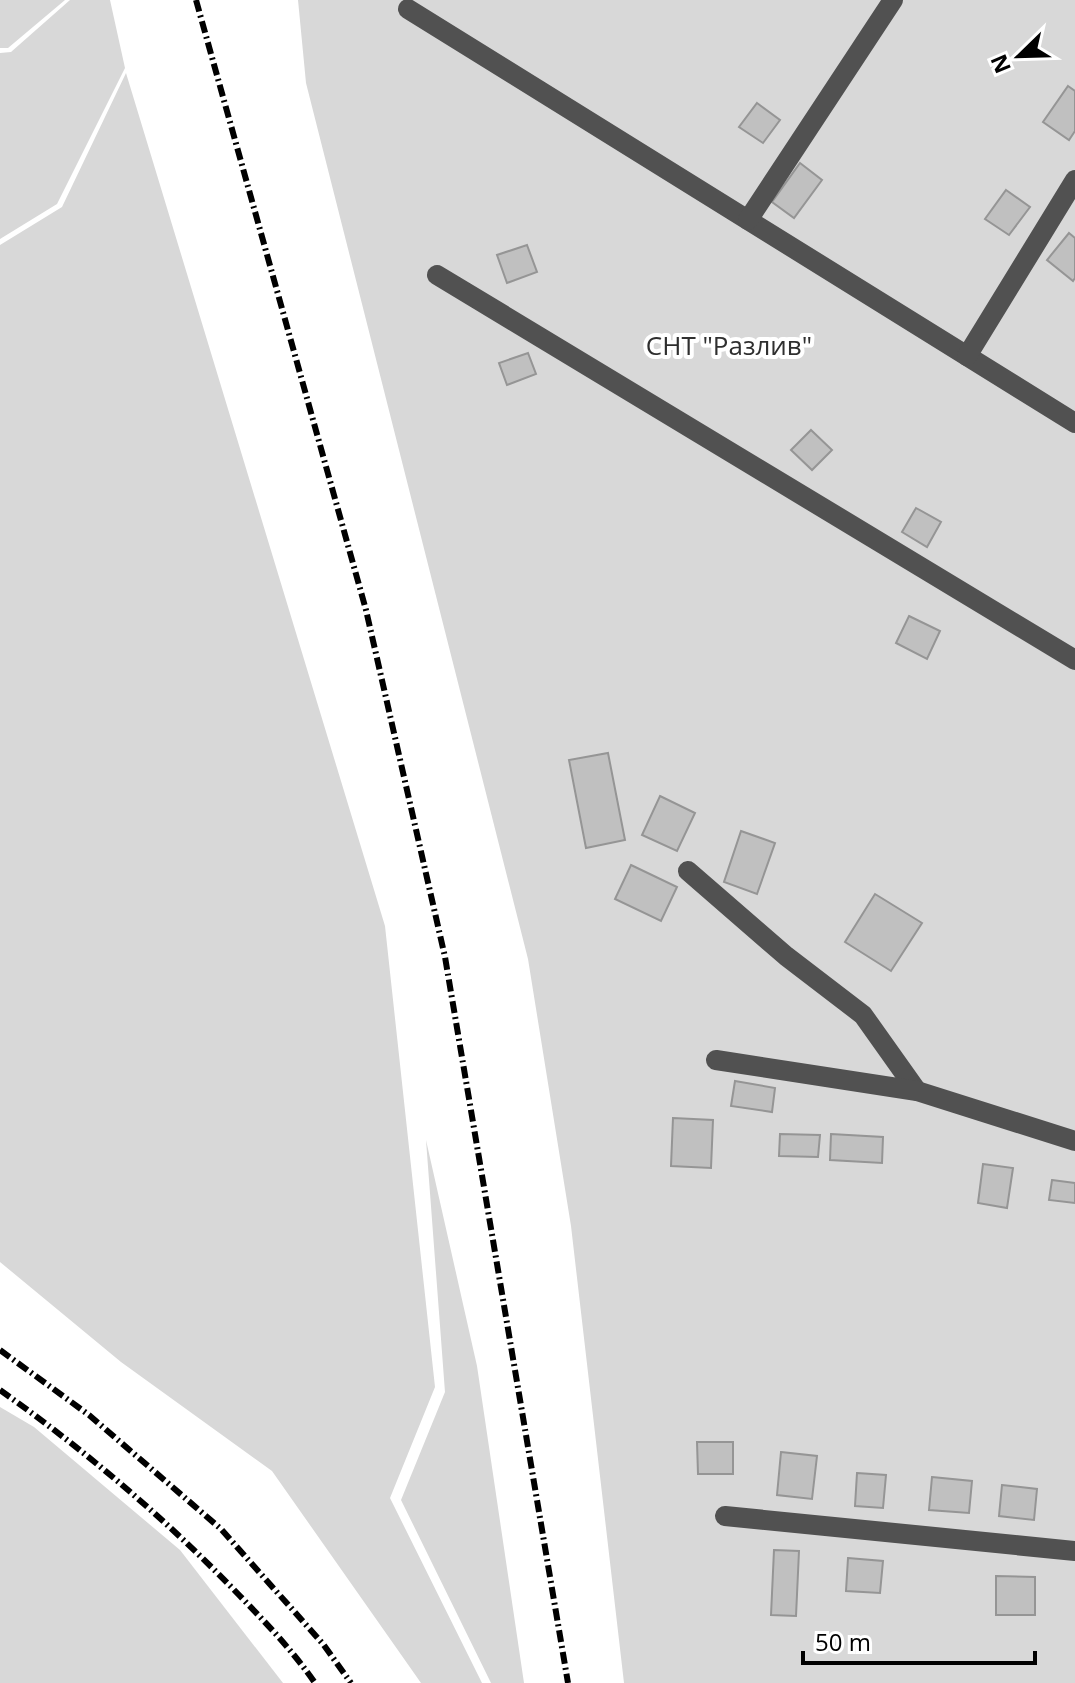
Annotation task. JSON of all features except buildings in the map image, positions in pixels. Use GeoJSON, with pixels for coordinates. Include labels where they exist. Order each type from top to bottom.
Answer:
{"type":"FeatureCollection","features":[{"type":"Feature","properties":{"kind":"lane"},"geometry":{"type":"LineString","coordinates":[[748,220],[893,0]]}},
{"type":"Feature","properties":{"kind":"lane"},"geometry":{"type":"LineString","coordinates":[[408,9],[1075,423]]}},
{"type":"Feature","properties":{"kind":"lane"},"geometry":{"type":"LineString","coordinates":[[967,356],[1075,180]]}},
{"type":"Feature","properties":{"kind":"lane"},"geometry":{"type":"LineString","coordinates":[[437,275],[1075,660]]}},
{"type":"Feature","properties":{"kind":"lane"},"geometry":{"type":"LineString","coordinates":[[688,871],[765,939],[863,1015],[917,1091]]}},
{"type":"Feature","properties":{"kind":"lane"},"geometry":{"type":"LineString","coordinates":[[716,1060],[917,1091],[1075,1141]]}},
{"type":"Feature","properties":{"kind":"lane"},"geometry":{"type":"LineString","coordinates":[[725,1516],[1075,1551]]}},
{"type":"Feature","properties":{"kind":"green space"},"geometry":{"type":"Polygon","coordinates":[[[0,0],[65,0],[8,48],[0,48],[0,0]]]}},
{"type":"Feature","properties":{"kind":"green space"},"geometry":{"type":"Polygon","coordinates":[[[70,0],[110,0],[125,68],[57,204],[0,239],[0,53],[11,52],[70,0]]]}},
{"type":"Feature","properties":{"kind":"green space","name":"СНТ \"Разлив\""},"geometry":{"type":"Polygon","coordinates":[[[298,0],[1075,0],[1075,1683],[624,1683],[571,1226],[528,959],[306,83],[298,0]]]}},
{"type":"Feature","properties":{"kind":"green space"},"geometry":{"type":"Polygon","coordinates":[[[126,73],[385,926],[435,1387],[390,1498],[482,1683],[421,1683],[272,1471],[121,1362],[0,1262],[0,245],[62,207],[126,73]]]}},
{"type":"Feature","properties":{"kind":"green space"},"geometry":{"type":"Polygon","coordinates":[[[426,1140],[477,1366],[524,1683],[491,1683],[401,1500],[445,1392],[426,1140]]]}},
{"type":"Feature","properties":{"kind":"green space"},"geometry":{"type":"Polygon","coordinates":[[[0,1407],[34,1427],[180,1550],[283,1683],[0,1683],[0,1407]]]}},
{"type":"Feature","properties":{"kind":"railway"},"geometry":{"type":"LineString","coordinates":[[196,0],[366,610],[445,957],[568,1683]]}},
{"type":"Feature","properties":{"kind":"railway"},"geometry":{"type":"LineString","coordinates":[[0,1350],[89,1415],[221,1529],[323,1644],[351,1683]]}},
{"type":"Feature","properties":{"kind":"railway"},"geometry":{"type":"LineString","coordinates":[[0,1390],[64,1437],[184,1540],[270,1627],[315,1683]]}}]}
